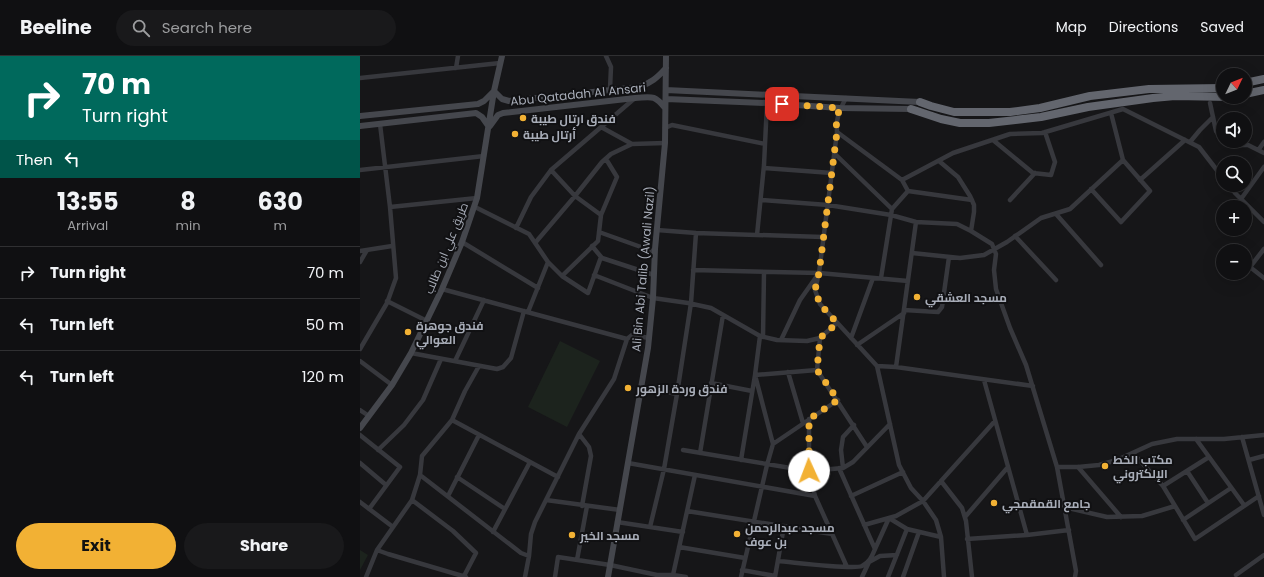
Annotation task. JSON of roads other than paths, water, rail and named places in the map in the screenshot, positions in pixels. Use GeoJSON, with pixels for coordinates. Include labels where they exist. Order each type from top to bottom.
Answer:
{"type":"FeatureCollection","features":[{"type":"Feature","properties":{"kind":"highway"},"geometry":{"type":"LineString","coordinates":[[1252,82],[1264,79]]}},
{"type":"Feature","properties":{"kind":"highway"},"geometry":{"type":"LineString","coordinates":[[920,102],[954,112],[1010,112],[1040,108],[1090,96],[1149,89],[1216,88]]}},
{"type":"Feature","properties":{"kind":"highway"},"geometry":{"type":"LineString","coordinates":[[1252,93],[1264,90]]}},
{"type":"Feature","properties":{"kind":"highway"},"geometry":{"type":"LineString","coordinates":[[911,108],[941,119],[960,123],[989,123],[1041,117],[1088,107],[1153,98],[1175,96],[1216,97]]}},
{"type":"Feature","properties":{"kind":"main road","name":"طريق علي ابن طالب"},"geometry":{"type":"LineString","coordinates":[[360,428],[392,385],[411,354],[442,289],[462,242],[478,198],[494,91],[502,56]]}},
{"type":"Feature","properties":{"kind":"main road","name":"Ali Bin Abi Talib (Awali Nazil)"},"geometry":{"type":"LineString","coordinates":[[608,577],[649,338],[665,143],[665,56]]}},
{"type":"Feature","properties":{"kind":"main road","name":"Abu Qatadah Al Ansari"},"geometry":{"type":"LineString","coordinates":[[360,116],[478,104],[484,101],[494,91],[502,99],[509,101],[639,87],[649,84],[666,66]]}},
{"type":"Feature","properties":{"kind":"main road"},"geometry":{"type":"LineString","coordinates":[[666,90],[920,102]]}},
{"type":"Feature","properties":{"kind":"main road","name":"Abu Qatadah Al Ansari"},"geometry":{"type":"LineString","coordinates":[[489,127],[498,115],[503,113],[635,98],[656,98],[665,108]]}},
{"type":"Feature","properties":{"kind":"main road"},"geometry":{"type":"LineString","coordinates":[[666,99],[767,103],[840,108],[911,108]]}},
{"type":"Feature","properties":{"kind":"main road"},"geometry":{"type":"LineString","coordinates":[[360,126],[476,113],[482,116],[489,127]]}},
{"type":"Feature","properties":{"kind":"street"},"geometry":{"type":"LineString","coordinates":[[456,68],[458,56]]}},
{"type":"Feature","properties":{"kind":"street"},"geometry":{"type":"LineString","coordinates":[[607,57],[611,68],[610,89]]}},
{"type":"Feature","properties":{"kind":"street"},"geometry":{"type":"LineString","coordinates":[[360,78],[500,63]]}},
{"type":"Feature","properties":{"kind":"street"},"geometry":{"type":"LineString","coordinates":[[516,228],[531,197],[551,170],[635,98]]}},
{"type":"Feature","properties":{"kind":"street"},"geometry":{"type":"LineString","coordinates":[[846,98],[840,108],[836,120],[837,132],[832,173],[819,273],[815,290],[820,304],[877,366],[899,465],[911,488],[923,501],[936,520],[941,537],[944,577]]}},
{"type":"Feature","properties":{"kind":"street"},"geometry":{"type":"LineString","coordinates":[[757,235],[764,168],[767,103]]}},
{"type":"Feature","properties":{"kind":"street"},"geometry":{"type":"LineString","coordinates":[[1210,103],[1216,131]]}},
{"type":"Feature","properties":{"kind":"street"},"geometry":{"type":"LineString","coordinates":[[902,180],[953,153],[1010,134],[1044,132],[1123,110],[1199,147],[1216,169]]}},
{"type":"Feature","properties":{"kind":"street"},"geometry":{"type":"LineString","coordinates":[[1091,189],[1121,222],[1150,191],[1123,160],[1110,113]]}},
{"type":"Feature","properties":{"kind":"street"},"geometry":{"type":"LineString","coordinates":[[1140,180],[1188,141],[1213,117]]}},
{"type":"Feature","properties":{"kind":"street"},"geometry":{"type":"LineString","coordinates":[[360,348],[387,301],[396,278],[386,167],[380,124]]}},
{"type":"Feature","properties":{"kind":"street"},"geometry":{"type":"LineString","coordinates":[[665,128],[672,125],[765,144]]}},
{"type":"Feature","properties":{"kind":"street"},"geometry":{"type":"LineString","coordinates":[[601,127],[632,144]]}},
{"type":"Feature","properties":{"kind":"street"},"geometry":{"type":"LineString","coordinates":[[837,132],[902,180],[908,191]]}},
{"type":"Feature","properties":{"kind":"street"},"geometry":{"type":"LineString","coordinates":[[993,140],[1033,173],[1051,175],[1055,162],[1044,132]]}},
{"type":"Feature","properties":{"kind":"street"},"geometry":{"type":"LineString","coordinates":[[1259,149],[1264,142]]}},
{"type":"Feature","properties":{"kind":"street"},"geometry":{"type":"LineString","coordinates":[[535,243],[610,154],[632,144],[665,143]]}},
{"type":"Feature","properties":{"kind":"street"},"geometry":{"type":"LineString","coordinates":[[1252,146],[1264,152]]}},
{"type":"Feature","properties":{"kind":"street"},"geometry":{"type":"LineString","coordinates":[[834,153],[892,209]]}},
{"type":"Feature","properties":{"kind":"street"},"geometry":{"type":"LineString","coordinates":[[360,170],[484,156]]}},
{"type":"Feature","properties":{"kind":"street"},"geometry":{"type":"LineString","coordinates":[[562,276],[598,241],[601,215],[617,177],[606,159]]}},
{"type":"Feature","properties":{"kind":"street"},"geometry":{"type":"LineString","coordinates":[[912,253],[960,258],[984,255],[1041,218],[1070,209],[1123,160]]}},
{"type":"Feature","properties":{"kind":"street"},"geometry":{"type":"LineString","coordinates":[[939,161],[958,177],[972,200],[974,212],[970,231]]}},
{"type":"Feature","properties":{"kind":"street"},"geometry":{"type":"LineString","coordinates":[[1241,199],[1264,167]]}},
{"type":"Feature","properties":{"kind":"street"},"geometry":{"type":"LineString","coordinates":[[764,168],[832,173]]}},
{"type":"Feature","properties":{"kind":"street"},"geometry":{"type":"LineString","coordinates":[[551,170],[575,196],[601,215]]}},
{"type":"Feature","properties":{"kind":"street"},"geometry":{"type":"LineString","coordinates":[[1010,200],[1035,173]]}},
{"type":"Feature","properties":{"kind":"street"},"geometry":{"type":"LineString","coordinates":[[881,278],[892,209],[908,191]]}},
{"type":"Feature","properties":{"kind":"street"},"geometry":{"type":"LineString","coordinates":[[908,191],[972,200]]}},
{"type":"Feature","properties":{"kind":"street"},"geometry":{"type":"LineString","coordinates":[[1234,192],[1264,222]]}},
{"type":"Feature","properties":{"kind":"street"},"geometry":{"type":"LineString","coordinates":[[390,207],[478,198]]}},
{"type":"Feature","properties":{"kind":"street"},"geometry":{"type":"LineString","coordinates":[[761,200],[828,205],[891,215],[916,222],[957,224],[992,244],[996,254],[994,270],[996,289],[1010,328],[1026,365],[1056,467],[1069,530],[1076,571],[1075,577]]}},
{"type":"Feature","properties":{"kind":"street"},"geometry":{"type":"LineString","coordinates":[[475,207],[529,234],[548,262],[562,276],[588,293],[601,257]]}},
{"type":"Feature","properties":{"kind":"street"},"geometry":{"type":"LineString","coordinates":[[1056,214],[1101,265]]}},
{"type":"Feature","properties":{"kind":"street"},"geometry":{"type":"LineString","coordinates":[[896,367],[916,222]]}},
{"type":"Feature","properties":{"kind":"street"},"geometry":{"type":"LineString","coordinates":[[657,230],[696,233],[823,237]]}},
{"type":"Feature","properties":{"kind":"street"},"geometry":{"type":"LineString","coordinates":[[599,232],[655,252]]}},
{"type":"Feature","properties":{"kind":"street"},"geometry":{"type":"LineString","coordinates":[[650,527],[664,469],[691,304],[696,233]]}},
{"type":"Feature","properties":{"kind":"street"},"geometry":{"type":"LineString","coordinates":[[1015,236],[1056,280]]}},
{"type":"Feature","properties":{"kind":"street"},"geometry":{"type":"LineString","coordinates":[[462,242],[538,288]]}},
{"type":"Feature","properties":{"kind":"street"},"geometry":{"type":"LineString","coordinates":[[360,252],[392,246]]}},
{"type":"Feature","properties":{"kind":"street"},"geometry":{"type":"LineString","coordinates":[[592,246],[602,258],[654,275]]}},
{"type":"Feature","properties":{"kind":"street"},"geometry":{"type":"LineString","coordinates":[[1264,249],[1250,267],[1264,278]]}},
{"type":"Feature","properties":{"kind":"street"},"geometry":{"type":"LineString","coordinates":[[360,262],[366,250]]}},
{"type":"Feature","properties":{"kind":"street"},"geometry":{"type":"LineString","coordinates":[[857,345],[904,311],[938,312],[942,307],[949,257]]}},
{"type":"Feature","properties":{"kind":"street"},"geometry":{"type":"LineString","coordinates":[[411,354],[497,369],[504,367],[511,358],[526,312],[538,288],[548,262]]}},
{"type":"Feature","properties":{"kind":"street"},"geometry":{"type":"LineString","coordinates":[[693,270],[819,273],[908,281]]}},
{"type":"Feature","properties":{"kind":"street"},"geometry":{"type":"LineString","coordinates":[[741,460],[762,336],[764,272]]}},
{"type":"Feature","properties":{"kind":"street"},"geometry":{"type":"LineString","coordinates":[[781,340],[800,300],[819,273]]}},
{"type":"Feature","properties":{"kind":"street"},"geometry":{"type":"LineString","coordinates":[[594,275],[653,298],[711,308],[762,336],[781,340],[807,341],[820,338],[837,323]]}},
{"type":"Feature","properties":{"kind":"street"},"geometry":{"type":"LineString","coordinates":[[851,338],[874,278]]}},
{"type":"Feature","properties":{"kind":"street"},"geometry":{"type":"LineString","coordinates":[[442,289],[627,339]]}},
{"type":"Feature","properties":{"kind":"street"},"geometry":{"type":"LineString","coordinates":[[454,361],[484,300]]}},
{"type":"Feature","properties":{"kind":"street"},"geometry":{"type":"LineString","coordinates":[[387,301],[427,321]]}},
{"type":"Feature","properties":{"kind":"street"},"geometry":{"type":"LineString","coordinates":[[700,453],[723,315]]}},
{"type":"Feature","properties":{"kind":"street"},"geometry":{"type":"LineString","coordinates":[[525,577],[534,522],[579,434],[614,379],[627,339],[632,335],[649,338]]}},
{"type":"Feature","properties":{"kind":"street"},"geometry":{"type":"LineString","coordinates":[[820,338],[817,370],[838,400],[867,448]]}},
{"type":"Feature","properties":{"kind":"street"},"geometry":{"type":"LineString","coordinates":[[378,450],[404,425],[423,400],[441,359]]}},
{"type":"Feature","properties":{"kind":"street"},"geometry":{"type":"LineString","coordinates":[[360,361],[392,385]]}},
{"type":"Feature","properties":{"kind":"street"},"geometry":{"type":"LineString","coordinates":[[366,577],[378,550],[412,500],[420,475],[422,456],[452,420],[465,391],[479,366]]}},
{"type":"Feature","properties":{"kind":"street"},"geometry":{"type":"LineString","coordinates":[[877,366],[896,367],[1033,386]]}},
{"type":"Feature","properties":{"kind":"street"},"geometry":{"type":"LineString","coordinates":[[755,375],[817,370]]}},
{"type":"Feature","properties":{"kind":"street"},"geometry":{"type":"LineString","coordinates":[[788,372],[803,423]]}},
{"type":"Feature","properties":{"kind":"street"},"geometry":{"type":"LineString","coordinates":[[741,577],[767,465],[774,444],[755,375]]}},
{"type":"Feature","properties":{"kind":"street"},"geometry":{"type":"LineString","coordinates":[[984,380],[1027,535]]}},
{"type":"Feature","properties":{"kind":"street"},"geometry":{"type":"LineString","coordinates":[[711,384],[752,391]]}},
{"type":"Feature","properties":{"kind":"street"},"geometry":{"type":"LineString","coordinates":[[641,387],[676,394]]}},
{"type":"Feature","properties":{"kind":"street"},"geometry":{"type":"LineString","coordinates":[[774,444],[838,400]]}},
{"type":"Feature","properties":{"kind":"street"},"geometry":{"type":"LineString","coordinates":[[360,410],[368,416]]}},
{"type":"Feature","properties":{"kind":"street"},"geometry":{"type":"LineString","coordinates":[[809,419],[809,471],[815,496],[847,567]]}},
{"type":"Feature","properties":{"kind":"street"},"geometry":{"type":"LineString","coordinates":[[452,420],[558,477]]}},
{"type":"Feature","properties":{"kind":"street"},"geometry":{"type":"LineString","coordinates":[[864,525],[896,516],[923,501],[995,421]]}},
{"type":"Feature","properties":{"kind":"street"},"geometry":{"type":"LineString","coordinates":[[683,450],[809,471],[841,468],[853,462],[890,424]]}},
{"type":"Feature","properties":{"kind":"street"},"geometry":{"type":"LineString","coordinates":[[854,426],[843,437],[841,468],[851,496],[875,549]]}},
{"type":"Feature","properties":{"kind":"street"},"geometry":{"type":"LineString","coordinates":[[577,560],[591,456],[589,447],[579,434]]}},
{"type":"Feature","properties":{"kind":"street"},"geometry":{"type":"LineString","coordinates":[[360,435],[400,467],[369,509]]}},
{"type":"Feature","properties":{"kind":"street"},"geometry":{"type":"LineString","coordinates":[[448,496],[479,435]]}},
{"type":"Feature","properties":{"kind":"street"},"geometry":{"type":"LineString","coordinates":[[1056,467],[1099,465],[1117,460],[1152,444],[1177,439],[1224,439],[1264,435]]}},
{"type":"Feature","properties":{"kind":"street"},"geometry":{"type":"LineString","coordinates":[[1242,437],[1264,515]]}},
{"type":"Feature","properties":{"kind":"street"},"geometry":{"type":"LineString","coordinates":[[1196,439],[1244,505]]}},
{"type":"Feature","properties":{"kind":"street"},"geometry":{"type":"LineString","coordinates":[[1133,453],[1163,486],[1195,539],[1259,496]]}},
{"type":"Feature","properties":{"kind":"street"},"geometry":{"type":"LineString","coordinates":[[1249,460],[1264,456]]}},
{"type":"Feature","properties":{"kind":"street"},"geometry":{"type":"LineString","coordinates":[[1163,486],[1209,457]]}},
{"type":"Feature","properties":{"kind":"street"},"geometry":{"type":"LineString","coordinates":[[493,532],[530,462]]}},
{"type":"Feature","properties":{"kind":"street"},"geometry":{"type":"LineString","coordinates":[[360,463],[386,485]]}},
{"type":"Feature","properties":{"kind":"street"},"geometry":{"type":"LineString","coordinates":[[628,463],[815,496]]}},
{"type":"Feature","properties":{"kind":"street"},"geometry":{"type":"LineString","coordinates":[[965,517],[1008,467]]}},
{"type":"Feature","properties":{"kind":"street"},"geometry":{"type":"LineString","coordinates":[[1078,467],[1121,516]]}},
{"type":"Feature","properties":{"kind":"street"},"geometry":{"type":"LineString","coordinates":[[1187,471],[1208,503]]}},
{"type":"Feature","properties":{"kind":"street"},"geometry":{"type":"LineString","coordinates":[[851,496],[903,472]]}},
{"type":"Feature","properties":{"kind":"street"},"geometry":{"type":"LineString","coordinates":[[420,475],[521,553],[529,556]]}},
{"type":"Feature","properties":{"kind":"street"},"geometry":{"type":"LineString","coordinates":[[673,575],[695,475]]}},
{"type":"Feature","properties":{"kind":"street"},"geometry":{"type":"LineString","coordinates":[[457,478],[505,509]]}},
{"type":"Feature","properties":{"kind":"street"},"geometry":{"type":"LineString","coordinates":[[941,481],[962,508],[965,517],[972,577]]}},
{"type":"Feature","properties":{"kind":"street"},"geometry":{"type":"LineString","coordinates":[[1183,520],[1231,488]]}},
{"type":"Feature","properties":{"kind":"street"},"geometry":{"type":"LineString","coordinates":[[378,550],[465,577],[476,553],[453,530],[412,500]]}},
{"type":"Feature","properties":{"kind":"street"},"geometry":{"type":"LineString","coordinates":[[546,500],[620,510]]}},
{"type":"Feature","properties":{"kind":"street"},"geometry":{"type":"LineString","coordinates":[[360,502],[393,527]]}},
{"type":"Feature","properties":{"kind":"street"},"geometry":{"type":"LineString","coordinates":[[1064,507],[1107,517],[1142,516],[1175,506]]}},
{"type":"Feature","properties":{"kind":"street"},"geometry":{"type":"LineString","coordinates":[[687,511],[832,534]]}},
{"type":"Feature","properties":{"kind":"street"},"geometry":{"type":"LineString","coordinates":[[889,518],[907,529],[941,537]]}},
{"type":"Feature","properties":{"kind":"street"},"geometry":{"type":"LineString","coordinates":[[862,577],[889,518]]}},
{"type":"Feature","properties":{"kind":"street"},"geometry":{"type":"LineString","coordinates":[[618,522],[683,532]]}},
{"type":"Feature","properties":{"kind":"street"},"geometry":{"type":"LineString","coordinates":[[742,570],[775,577],[784,526]]}},
{"type":"Feature","properties":{"kind":"street"},"geometry":{"type":"LineString","coordinates":[[888,577],[907,529]]}},
{"type":"Feature","properties":{"kind":"street"},"geometry":{"type":"LineString","coordinates":[[967,539],[1027,535],[1069,530]]}},
{"type":"Feature","properties":{"kind":"street"},"geometry":{"type":"LineString","coordinates":[[903,577],[919,532]]}},
{"type":"Feature","properties":{"kind":"street"},"geometry":{"type":"LineString","coordinates":[[679,547],[745,558]]}},
{"type":"Feature","properties":{"kind":"street"},"geometry":{"type":"LineString","coordinates":[[778,561],[861,567],[880,556],[897,555]]}},
{"type":"Feature","properties":{"kind":"street"},"geometry":{"type":"LineString","coordinates":[[1236,575],[1264,555]]}},
{"type":"Feature","properties":{"kind":"street"},"geometry":{"type":"LineString","coordinates":[[555,577],[558,557],[610,564],[656,576],[673,575],[686,577]]}},
{"type":"Feature","properties":{"kind":"place","name":"فندق ارتال طيبة"},"geometry":{"type":"Point","coordinates":[523,118]}},
{"type":"Feature","properties":{"kind":"place","name":"أرتال طيبة"},"geometry":{"type":"Point","coordinates":[515,134]}},
{"type":"Feature","properties":{"kind":"place","name":"مسجد العشقي"},"geometry":{"type":"Point","coordinates":[917,297]}},
{"type":"Feature","properties":{"kind":"place","name":"فندق جوهرة العوالي"},"geometry":{"type":"Point","coordinates":[408,332]}},
{"type":"Feature","properties":{"kind":"place","name":"فندق وردة الزهور"},"geometry":{"type":"Point","coordinates":[628,388]}},
{"type":"Feature","properties":{"kind":"place","name":"مكتب الخط الإلكتروني"},"geometry":{"type":"Point","coordinates":[1105,466]}},
{"type":"Feature","properties":{"kind":"place","name":"جامع القمقمجي"},"geometry":{"type":"Point","coordinates":[994,503]}},
{"type":"Feature","properties":{"kind":"place","name":"مسجد عبدالرحمن بن عوف"},"geometry":{"type":"Point","coordinates":[737,534]}},
{"type":"Feature","properties":{"kind":"place","name":"مسجد الخير"},"geometry":{"type":"Point","coordinates":[572,535]}}]}
